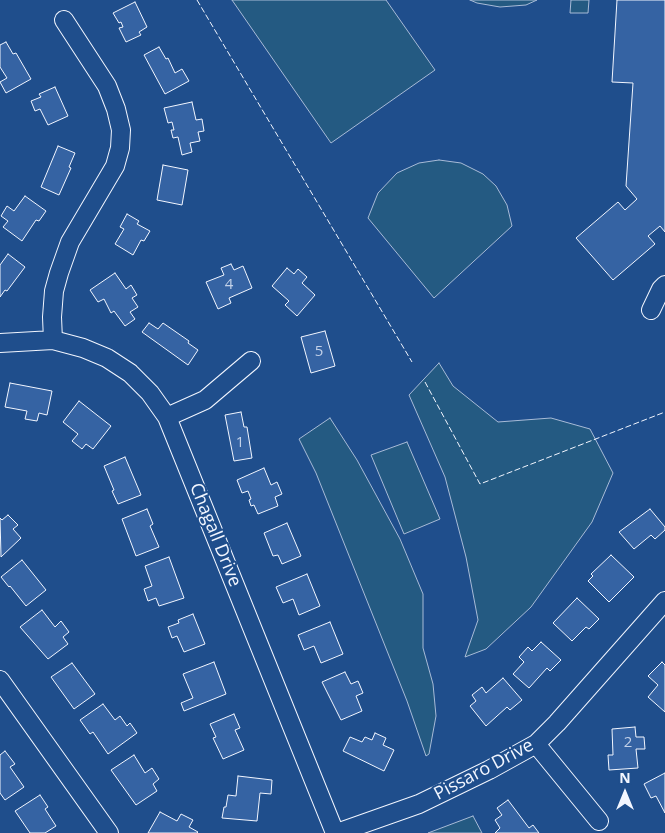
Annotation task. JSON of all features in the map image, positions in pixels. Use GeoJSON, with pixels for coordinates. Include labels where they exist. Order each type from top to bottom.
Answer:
{"type":"FeatureCollection","features":[{"type":"Feature","properties":{"kind":"street"},"geometry":{"type":"LineString","coordinates":[[53,340],[54,291],[59,273],[70,242],[115,166],[120,148],[121,130],[116,109],[107,86],[64,20]]}},
{"type":"Feature","properties":{"kind":"street"},"geometry":{"type":"LineString","coordinates":[[651,310],[661,288],[665,285]]}},
{"type":"Feature","properties":{"kind":"street","name":"Chagall Drive"},"geometry":{"type":"LineString","coordinates":[[0,343],[53,340],[83,348],[107,358],[130,373],[150,393],[167,417],[336,833]]}},
{"type":"Feature","properties":{"kind":"street"},"geometry":{"type":"LineString","coordinates":[[167,417],[205,400],[251,361]]}},
{"type":"Feature","properties":{"kind":"street","name":"Pissaro Drive"},"geometry":{"type":"LineString","coordinates":[[336,833],[418,804],[489,770],[536,744],[665,602]]}},
{"type":"Feature","properties":{"kind":"street"},"geometry":{"type":"LineString","coordinates":[[0,680],[108,833]]}},
{"type":"Feature","properties":{"kind":"street"},"geometry":{"type":"LineString","coordinates":[[536,744],[599,821]]}},
{"type":"Feature","properties":{"kind":"shaded area"},"geometry":{"type":"Polygon","coordinates":[[[232,0],[386,0],[435,70],[331,143],[232,0]]]}},
{"type":"Feature","properties":{"kind":"shaded area"},"geometry":{"type":"Polygon","coordinates":[[[470,0],[537,0],[526,5],[500,7],[470,0]]]}},
{"type":"Feature","properties":{"kind":"shaded area"},"geometry":{"type":"Polygon","coordinates":[[[571,0],[589,0],[588,13],[570,13],[571,0]]]}},
{"type":"Feature","properties":{"kind":"shaded area"},"geometry":{"type":"Polygon","coordinates":[[[439,160],[461,163],[483,174],[496,186],[507,205],[512,226],[434,298],[368,218],[378,193],[397,173],[419,163],[439,160]]]}},
{"type":"Feature","properties":{"kind":"shaded area"},"geometry":{"type":"Polygon","coordinates":[[[439,363],[453,386],[498,422],[551,418],[590,429],[613,473],[592,522],[531,607],[486,649],[465,657],[478,620],[466,557],[445,477],[409,395],[439,363]]]}},
{"type":"Feature","properties":{"kind":"shaded area"},"geometry":{"type":"Polygon","coordinates":[[[330,418],[357,460],[400,539],[423,594],[423,648],[433,684],[436,716],[429,754],[426,756],[407,701],[316,473],[299,439],[330,418]]]}},
{"type":"Feature","properties":{"kind":"shaded area"},"geometry":{"type":"Polygon","coordinates":[[[407,442],[440,519],[404,534],[371,455],[407,442]]]}},
{"type":"Feature","properties":{"kind":"shaded area"},"geometry":{"type":"Polygon","coordinates":[[[473,816],[482,833],[428,833],[473,816]]]}},
{"type":"Feature","properties":{"kind":"building"},"geometry":{"type":"Polygon","coordinates":[[[617,0],[665,0],[665,232],[660,226],[648,236],[655,244],[613,280],[576,238],[618,202],[625,210],[637,199],[626,186],[633,83],[612,82],[617,0]]]}},
{"type":"Feature","properties":{"kind":"building"},"geometry":{"type":"Polygon","coordinates":[[[135,2],[147,27],[139,32],[141,35],[126,42],[119,28],[123,27],[121,22],[119,23],[113,13],[135,2]]]}},
{"type":"Feature","properties":{"kind":"building"},"geometry":{"type":"Polygon","coordinates":[[[6,42],[13,54],[16,53],[31,79],[6,93],[0,82],[7,78],[0,67],[0,45],[6,42]]]}},
{"type":"Feature","properties":{"kind":"building"},"geometry":{"type":"Polygon","coordinates":[[[159,47],[166,59],[168,58],[175,73],[182,69],[189,81],[165,94],[144,55],[159,47]]]}},
{"type":"Feature","properties":{"kind":"building"},"geometry":{"type":"Polygon","coordinates":[[[55,87],[68,116],[48,125],[40,109],[35,111],[31,101],[41,97],[39,94],[55,87]]]}},
{"type":"Feature","properties":{"kind":"building"},"geometry":{"type":"Polygon","coordinates":[[[192,102],[196,120],[202,119],[204,131],[198,132],[200,141],[190,143],[192,152],[182,155],[178,137],[173,138],[172,122],[168,123],[164,108],[192,102]]]}},
{"type":"Feature","properties":{"kind":"building"},"geometry":{"type":"Polygon","coordinates":[[[58,146],[75,153],[69,167],[71,168],[59,195],[41,187],[58,146]]]}},
{"type":"Feature","properties":{"kind":"building"},"geometry":{"type":"Polygon","coordinates":[[[163,165],[188,170],[182,205],[157,200],[163,165]]]}},
{"type":"Feature","properties":{"kind":"building"},"geometry":{"type":"Polygon","coordinates":[[[25,196],[46,211],[39,221],[36,220],[22,241],[3,227],[8,221],[1,216],[7,206],[14,211],[25,196]]]}},
{"type":"Feature","properties":{"kind":"building"},"geometry":{"type":"Polygon","coordinates":[[[127,214],[139,221],[137,224],[150,231],[144,241],[141,240],[133,255],[115,244],[124,229],[120,227],[127,214]]]}},
{"type":"Feature","properties":{"kind":"building"},"geometry":{"type":"Polygon","coordinates":[[[8,254],[25,267],[7,291],[5,290],[0,297],[0,265],[8,254]]]}},
{"type":"Feature","properties":{"kind":"building"},"geometry":{"type":"Polygon","coordinates":[[[231,264],[234,270],[243,266],[252,288],[229,298],[231,303],[218,309],[206,282],[224,275],[221,268],[231,264]]]}},
{"type":"Feature","properties":{"kind":"building"},"geometry":{"type":"Polygon","coordinates":[[[287,268],[294,274],[298,269],[307,277],[302,283],[315,295],[297,316],[285,305],[289,301],[272,286],[287,268]]]}},
{"type":"Feature","properties":{"kind":"building"},"geometry":{"type":"Polygon","coordinates":[[[115,273],[126,289],[131,285],[137,295],[132,298],[138,307],[130,312],[135,319],[125,326],[114,311],[111,313],[104,299],[98,302],[90,290],[115,273]]]}},
{"type":"Feature","properties":{"kind":"building"},"geometry":{"type":"Polygon","coordinates":[[[149,323],[158,329],[163,323],[189,341],[188,343],[198,350],[188,365],[142,332],[149,323]]]}},
{"type":"Feature","properties":{"kind":"building"},"geometry":{"type":"Polygon","coordinates":[[[325,331],[335,366],[311,373],[301,337],[325,331]]]}},
{"type":"Feature","properties":{"kind":"building"},"geometry":{"type":"Polygon","coordinates":[[[10,383],[52,391],[47,415],[39,413],[37,421],[25,419],[27,411],[5,407],[10,383]]]}},
{"type":"Feature","properties":{"kind":"building"},"geometry":{"type":"Polygon","coordinates":[[[79,401],[111,426],[93,449],[86,444],[82,449],[72,441],[78,434],[63,422],[79,401]]]}},
{"type":"Feature","properties":{"kind":"building"},"geometry":{"type":"Polygon","coordinates":[[[241,412],[244,427],[247,427],[252,458],[234,461],[225,415],[241,412]]]}},
{"type":"Feature","properties":{"kind":"building"},"geometry":{"type":"Polygon","coordinates":[[[125,457],[141,495],[118,504],[104,466],[125,457]]]}},
{"type":"Feature","properties":{"kind":"building"},"geometry":{"type":"Polygon","coordinates":[[[264,468],[271,485],[277,482],[282,494],[275,497],[278,506],[258,514],[254,505],[251,506],[248,491],[242,493],[237,480],[264,468]]]}},
{"type":"Feature","properties":{"kind":"building"},"geometry":{"type":"Polygon","coordinates":[[[147,509],[153,524],[150,526],[159,547],[136,556],[122,519],[147,509]]]}},
{"type":"Feature","properties":{"kind":"building"},"geometry":{"type":"Polygon","coordinates":[[[650,509],[665,527],[665,530],[655,539],[651,535],[634,549],[619,532],[650,509]]]}},
{"type":"Feature","properties":{"kind":"building"},"geometry":{"type":"Polygon","coordinates":[[[8,515],[18,525],[13,529],[21,538],[1,557],[0,518],[2,520],[8,515]]]}},
{"type":"Feature","properties":{"kind":"building"},"geometry":{"type":"Polygon","coordinates":[[[287,523],[301,556],[282,564],[278,555],[273,556],[264,533],[287,523]]]}},
{"type":"Feature","properties":{"kind":"building"},"geometry":{"type":"Polygon","coordinates":[[[611,555],[634,577],[609,602],[588,581],[593,576],[591,574],[611,555]]]}},
{"type":"Feature","properties":{"kind":"building"},"geometry":{"type":"Polygon","coordinates":[[[169,557],[184,598],[159,606],[156,598],[148,601],[144,589],[152,586],[145,566],[169,557]]]}},
{"type":"Feature","properties":{"kind":"building"},"geometry":{"type":"Polygon","coordinates":[[[22,560],[46,590],[26,606],[1,577],[22,560]]]}},
{"type":"Feature","properties":{"kind":"building"},"geometry":{"type":"Polygon","coordinates":[[[307,574],[320,606],[299,615],[293,599],[283,603],[276,587],[307,574]]]}},
{"type":"Feature","properties":{"kind":"building"},"geometry":{"type":"Polygon","coordinates":[[[577,598],[599,619],[589,629],[586,627],[572,641],[553,623],[577,598]]]}},
{"type":"Feature","properties":{"kind":"building"},"geometry":{"type":"Polygon","coordinates":[[[42,610],[55,627],[61,621],[69,632],[63,637],[68,644],[48,659],[20,627],[42,610]]]}},
{"type":"Feature","properties":{"kind":"building"},"geometry":{"type":"Polygon","coordinates":[[[193,614],[205,644],[184,652],[177,636],[172,638],[168,627],[179,623],[178,620],[193,614]]]}},
{"type":"Feature","properties":{"kind":"building"},"geometry":{"type":"Polygon","coordinates":[[[330,622],[343,654],[321,663],[314,646],[304,650],[298,635],[330,622]]]}},
{"type":"Feature","properties":{"kind":"building"},"geometry":{"type":"Polygon","coordinates":[[[541,642],[561,660],[550,671],[547,668],[529,688],[513,674],[524,662],[519,657],[528,647],[532,651],[541,642]]]}},
{"type":"Feature","properties":{"kind":"building"},"geometry":{"type":"Polygon","coordinates":[[[214,662],[226,694],[184,711],[181,703],[193,698],[183,674],[214,662]]]}},
{"type":"Feature","properties":{"kind":"building"},"geometry":{"type":"Polygon","coordinates":[[[662,662],[665,665],[665,712],[648,697],[658,685],[648,676],[662,662]]]}},
{"type":"Feature","properties":{"kind":"building"},"geometry":{"type":"Polygon","coordinates":[[[72,663],[95,694],[74,709],[51,677],[72,663]]]}},
{"type":"Feature","properties":{"kind":"building"},"geometry":{"type":"Polygon","coordinates":[[[345,672],[351,684],[358,681],[363,693],[356,696],[362,711],[341,720],[322,682],[345,672]]]}},
{"type":"Feature","properties":{"kind":"building"},"geometry":{"type":"Polygon","coordinates":[[[503,678],[522,700],[510,710],[507,707],[486,726],[470,706],[476,701],[472,695],[482,687],[486,693],[503,678]]]}},
{"type":"Feature","properties":{"kind":"building"},"geometry":{"type":"Polygon","coordinates":[[[103,704],[115,720],[120,716],[127,726],[130,723],[137,733],[108,754],[93,732],[90,734],[80,720],[103,704]]]}},
{"type":"Feature","properties":{"kind":"building"},"geometry":{"type":"Polygon","coordinates":[[[234,714],[240,728],[235,730],[244,750],[223,759],[213,738],[216,737],[210,724],[234,714]]]}},
{"type":"Feature","properties":{"kind":"building"},"geometry":{"type":"Polygon","coordinates":[[[635,727],[636,737],[644,737],[645,749],[636,749],[638,768],[609,770],[608,755],[613,755],[612,729],[635,727]]]}},
{"type":"Feature","properties":{"kind":"building"},"geometry":{"type":"Polygon","coordinates":[[[375,733],[386,738],[383,745],[394,750],[384,771],[343,751],[350,737],[362,742],[365,737],[372,740],[375,733]]]}},
{"type":"Feature","properties":{"kind":"building"},"geometry":{"type":"Polygon","coordinates":[[[5,751],[15,764],[10,767],[24,787],[5,800],[0,793],[0,755],[5,751]]]}},
{"type":"Feature","properties":{"kind":"building"},"geometry":{"type":"Polygon","coordinates":[[[134,755],[145,773],[152,768],[159,779],[153,784],[157,791],[136,805],[111,770],[134,755]]]}},
{"type":"Feature","properties":{"kind":"building"},"geometry":{"type":"Polygon","coordinates":[[[665,773],[665,813],[656,796],[651,798],[644,784],[665,773]]]}},
{"type":"Feature","properties":{"kind":"building"},"geometry":{"type":"Polygon","coordinates":[[[238,776],[272,780],[271,794],[260,793],[257,821],[222,818],[228,795],[236,796],[238,776]]]}},
{"type":"Feature","properties":{"kind":"building"},"geometry":{"type":"Polygon","coordinates":[[[40,795],[48,807],[45,809],[56,826],[45,833],[30,833],[15,811],[40,795]]]}},
{"type":"Feature","properties":{"kind":"building"},"geometry":{"type":"Polygon","coordinates":[[[508,800],[529,828],[533,825],[539,833],[495,833],[500,828],[495,820],[502,815],[497,808],[508,800]]]}},
{"type":"Feature","properties":{"kind":"building"},"geometry":{"type":"Polygon","coordinates":[[[160,812],[177,821],[181,814],[193,820],[189,827],[198,832],[148,833],[160,812]]]}},
{"type":"Feature","properties":{"kind":"fence"},"geometry":{"type":"LineString","coordinates":[[197,0],[412,362]]}},
{"type":"Feature","properties":{"kind":"fence"},"geometry":{"type":"LineString","coordinates":[[425,382],[480,484],[665,412]]}}]}
